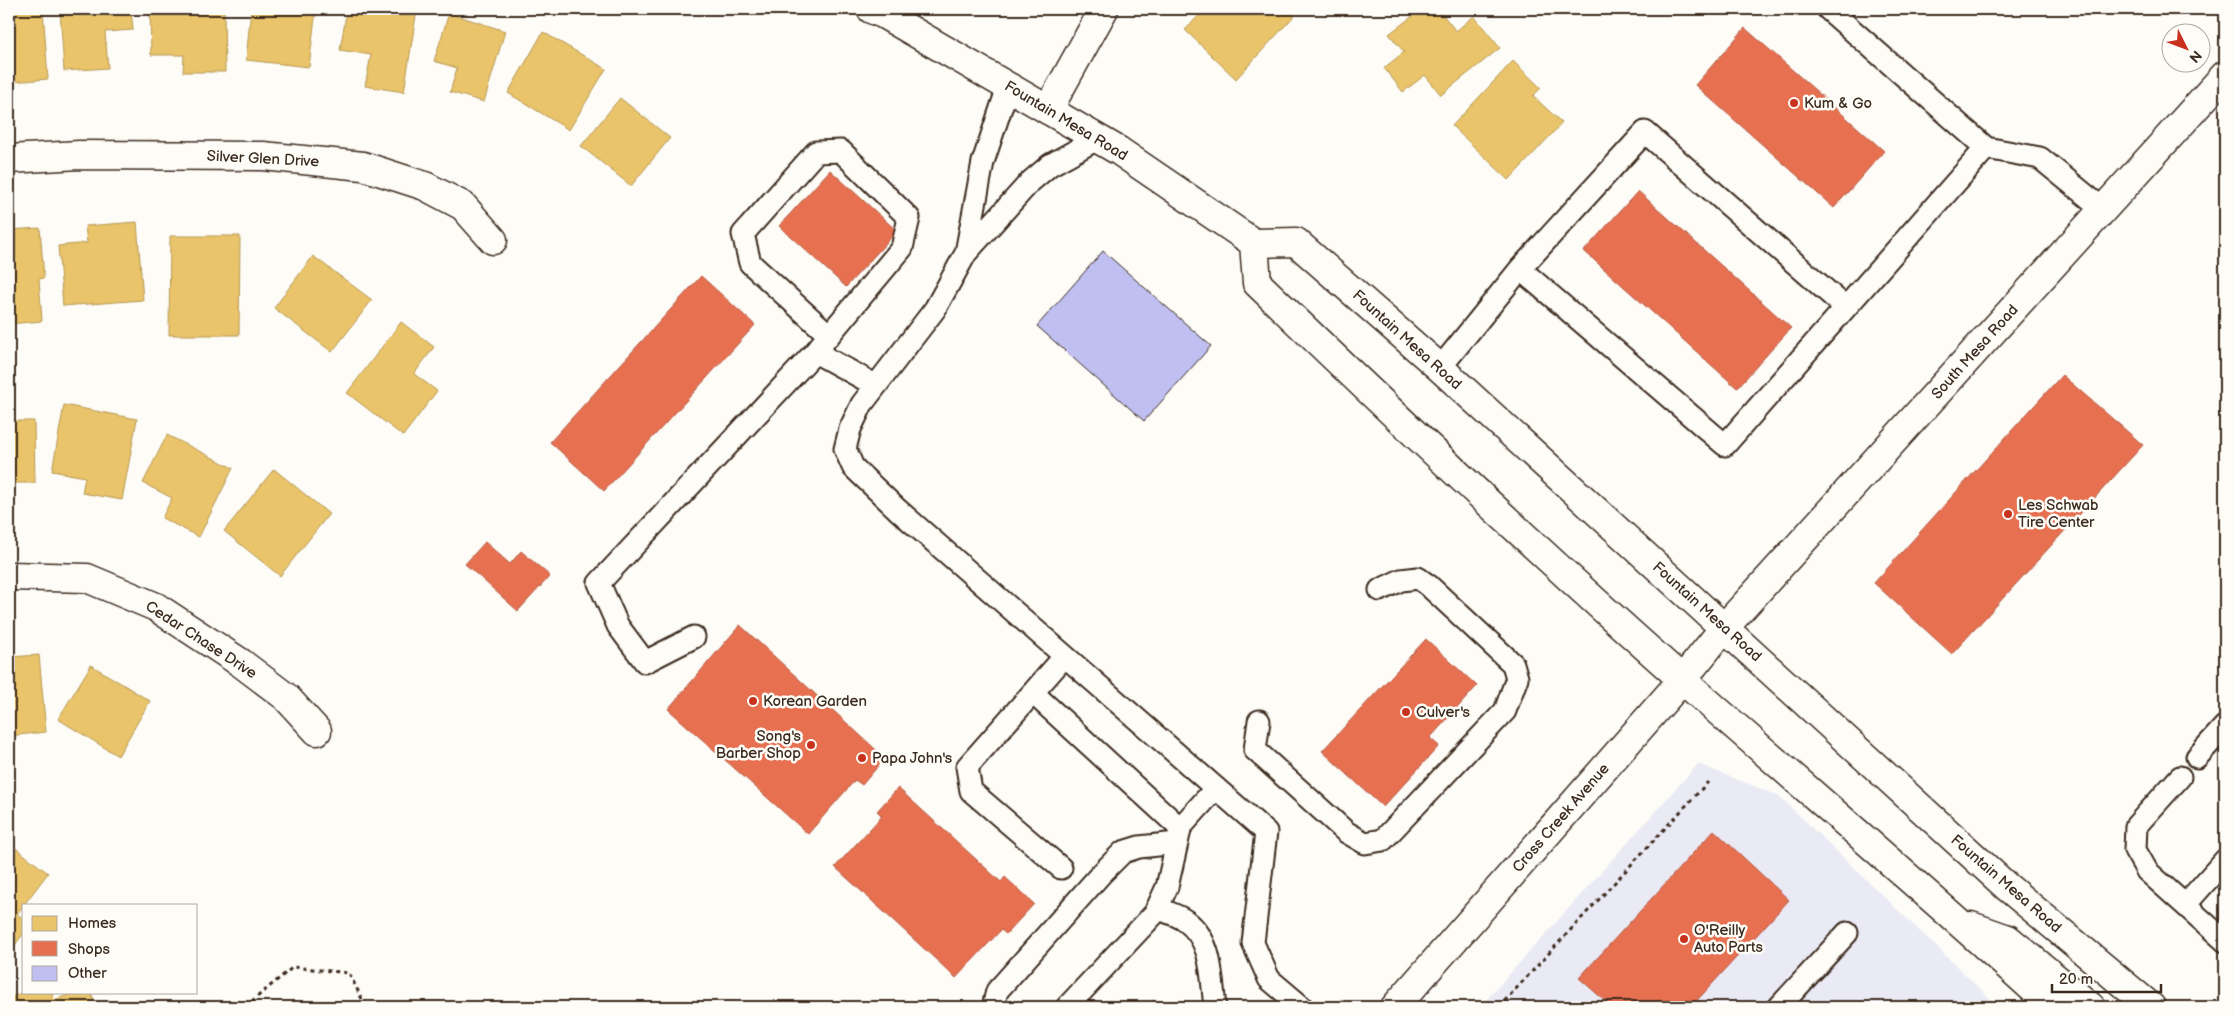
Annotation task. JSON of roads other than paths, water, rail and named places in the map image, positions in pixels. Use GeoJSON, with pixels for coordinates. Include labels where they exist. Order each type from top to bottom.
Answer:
{"type":"FeatureCollection","features":[{"type":"Feature","properties":{"kind":"main road","name":"Fountain Mesa Road"},"geometry":{"type":"LineString","coordinates":[[871,9],[883,14],[1119,151],[1254,243],[1296,242],[1440,368],[2006,886],[2151,1007]]}},
{"type":"Feature","properties":{"kind":"main road"},"geometry":{"type":"LineString","coordinates":[[1048,110],[1104,9]]}},
{"type":"Feature","properties":{"kind":"main road","name":"South Mesa Road"},"geometry":{"type":"LineString","coordinates":[[1724,628],[2225,75]]}},
{"type":"Feature","properties":{"kind":"main road","name":"Silver Glen Drive"},"geometry":{"type":"LineString","coordinates":[[9,159],[80,155],[263,156],[363,166],[426,186],[463,206],[493,240]]}},
{"type":"Feature","properties":{"kind":"main road"},"geometry":{"type":"LineString","coordinates":[[1254,243],[1257,283],[1382,403],[1682,680],[1960,922],[2052,1007]]}},
{"type":"Feature","properties":{"kind":"main road","name":"Cedar Chase Drive"},"geometry":{"type":"LineString","coordinates":[[9,576],[86,578],[156,607],[241,663],[286,696],[317,731]]}},
{"type":"Feature","properties":{"kind":"main road","name":"Cross Creek Avenue"},"geometry":{"type":"LineString","coordinates":[[1395,1007],[1682,680],[1724,628]]}},
{"type":"Feature","properties":{"kind":"main road"},"geometry":{"type":"LineString","coordinates":[[1960,922],[2008,939],[2091,1007]]}},
{"type":"Feature","properties":{"kind":"lane"},"geometry":{"type":"LineString","coordinates":[[1828,9],[1986,148],[2040,158],[2104,210]]}},
{"type":"Feature","properties":{"kind":"lane"},"geometry":{"type":"LineString","coordinates":[[966,253],[983,162],[1008,87]]}},
{"type":"Feature","properties":{"kind":"lane"},"geometry":{"type":"LineString","coordinates":[[1440,368],[1520,269],[1645,132],[1845,307]]}},
{"type":"Feature","properties":{"kind":"lane"},"geometry":{"type":"LineString","coordinates":[[1097,139],[1050,165],[1030,182],[966,253],[935,309],[862,404],[850,429],[845,449],[853,466],[898,510],[1266,832],[1253,943],[1269,979],[1302,1007]]}},
{"type":"Feature","properties":{"kind":"lane"},"geometry":{"type":"LineString","coordinates":[[1520,269],[1725,445],[1986,148]]}},
{"type":"Feature","properties":{"kind":"lane"},"geometry":{"type":"LineString","coordinates":[[694,637],[645,662],[618,626],[599,583],[815,352],[830,335],[902,248],[908,218],[841,151],[816,152],[743,234],[750,263],[830,335]]}},
{"type":"Feature","properties":{"kind":"lane"},"geometry":{"type":"LineString","coordinates":[[815,352],[875,386]]}},
{"type":"Feature","properties":{"kind":"lane"},"geometry":{"type":"LineString","coordinates":[[1259,721],[1255,750],[1346,832],[1365,843],[1383,840],[1505,711],[1517,678],[1513,664],[1428,584],[1418,578],[1402,580],[1380,590]]}},
{"type":"Feature","properties":{"kind":"lane"},"geometry":{"type":"LineString","coordinates":[[1060,868],[971,791],[967,767],[1065,656]]}},
{"type":"Feature","properties":{"kind":"lane"},"geometry":{"type":"LineString","coordinates":[[1033,693],[1179,835]]}},
{"type":"Feature","properties":{"kind":"lane"},"geometry":{"type":"LineString","coordinates":[[2197,757],[2225,726]]}},
{"type":"Feature","properties":{"kind":"lane"},"geometry":{"type":"LineString","coordinates":[[2180,777],[2136,826],[2134,850],[2147,871],[2225,942]]}},
{"type":"Feature","properties":{"kind":"lane"},"geometry":{"type":"LineString","coordinates":[[1067,1007],[1155,913],[1167,887],[1179,835],[1216,788]]}},
{"type":"Feature","properties":{"kind":"lane"},"geometry":{"type":"LineString","coordinates":[[993,1007],[997,991],[1101,874],[1123,852],[1179,835]]}},
{"type":"Feature","properties":{"kind":"lane"},"geometry":{"type":"LineString","coordinates":[[2185,905],[2225,860]]}},
{"type":"Feature","properties":{"kind":"lane"},"geometry":{"type":"LineString","coordinates":[[1157,908],[1184,920],[1200,933],[1209,955],[1215,1007]]}},
{"type":"Feature","properties":{"kind":"lane"},"geometry":{"type":"LineString","coordinates":[[1779,1007],[1847,933]]}},
{"type":"Feature","properties":{"kind":"place","name":"Kum & Go"},"geometry":{"type":"Point","coordinates":[1794,103]}},
{"type":"Feature","properties":{"kind":"place","name":"Les Schwab Tire Center"},"geometry":{"type":"Point","coordinates":[2008,514]}},
{"type":"Feature","properties":{"kind":"place","name":"Korean Garden"},"geometry":{"type":"Point","coordinates":[753,701]}},
{"type":"Feature","properties":{"kind":"place","name":"Culver's"},"geometry":{"type":"Point","coordinates":[1406,712]}},
{"type":"Feature","properties":{"kind":"place","name":"Song's Barber Shop"},"geometry":{"type":"Point","coordinates":[811,745]}},
{"type":"Feature","properties":{"kind":"place","name":"Papa John's"},"geometry":{"type":"Point","coordinates":[862,758]}},
{"type":"Feature","properties":{"kind":"place","name":"O'Reilly Auto Parts"},"geometry":{"type":"Point","coordinates":[1684,939]}}]}
